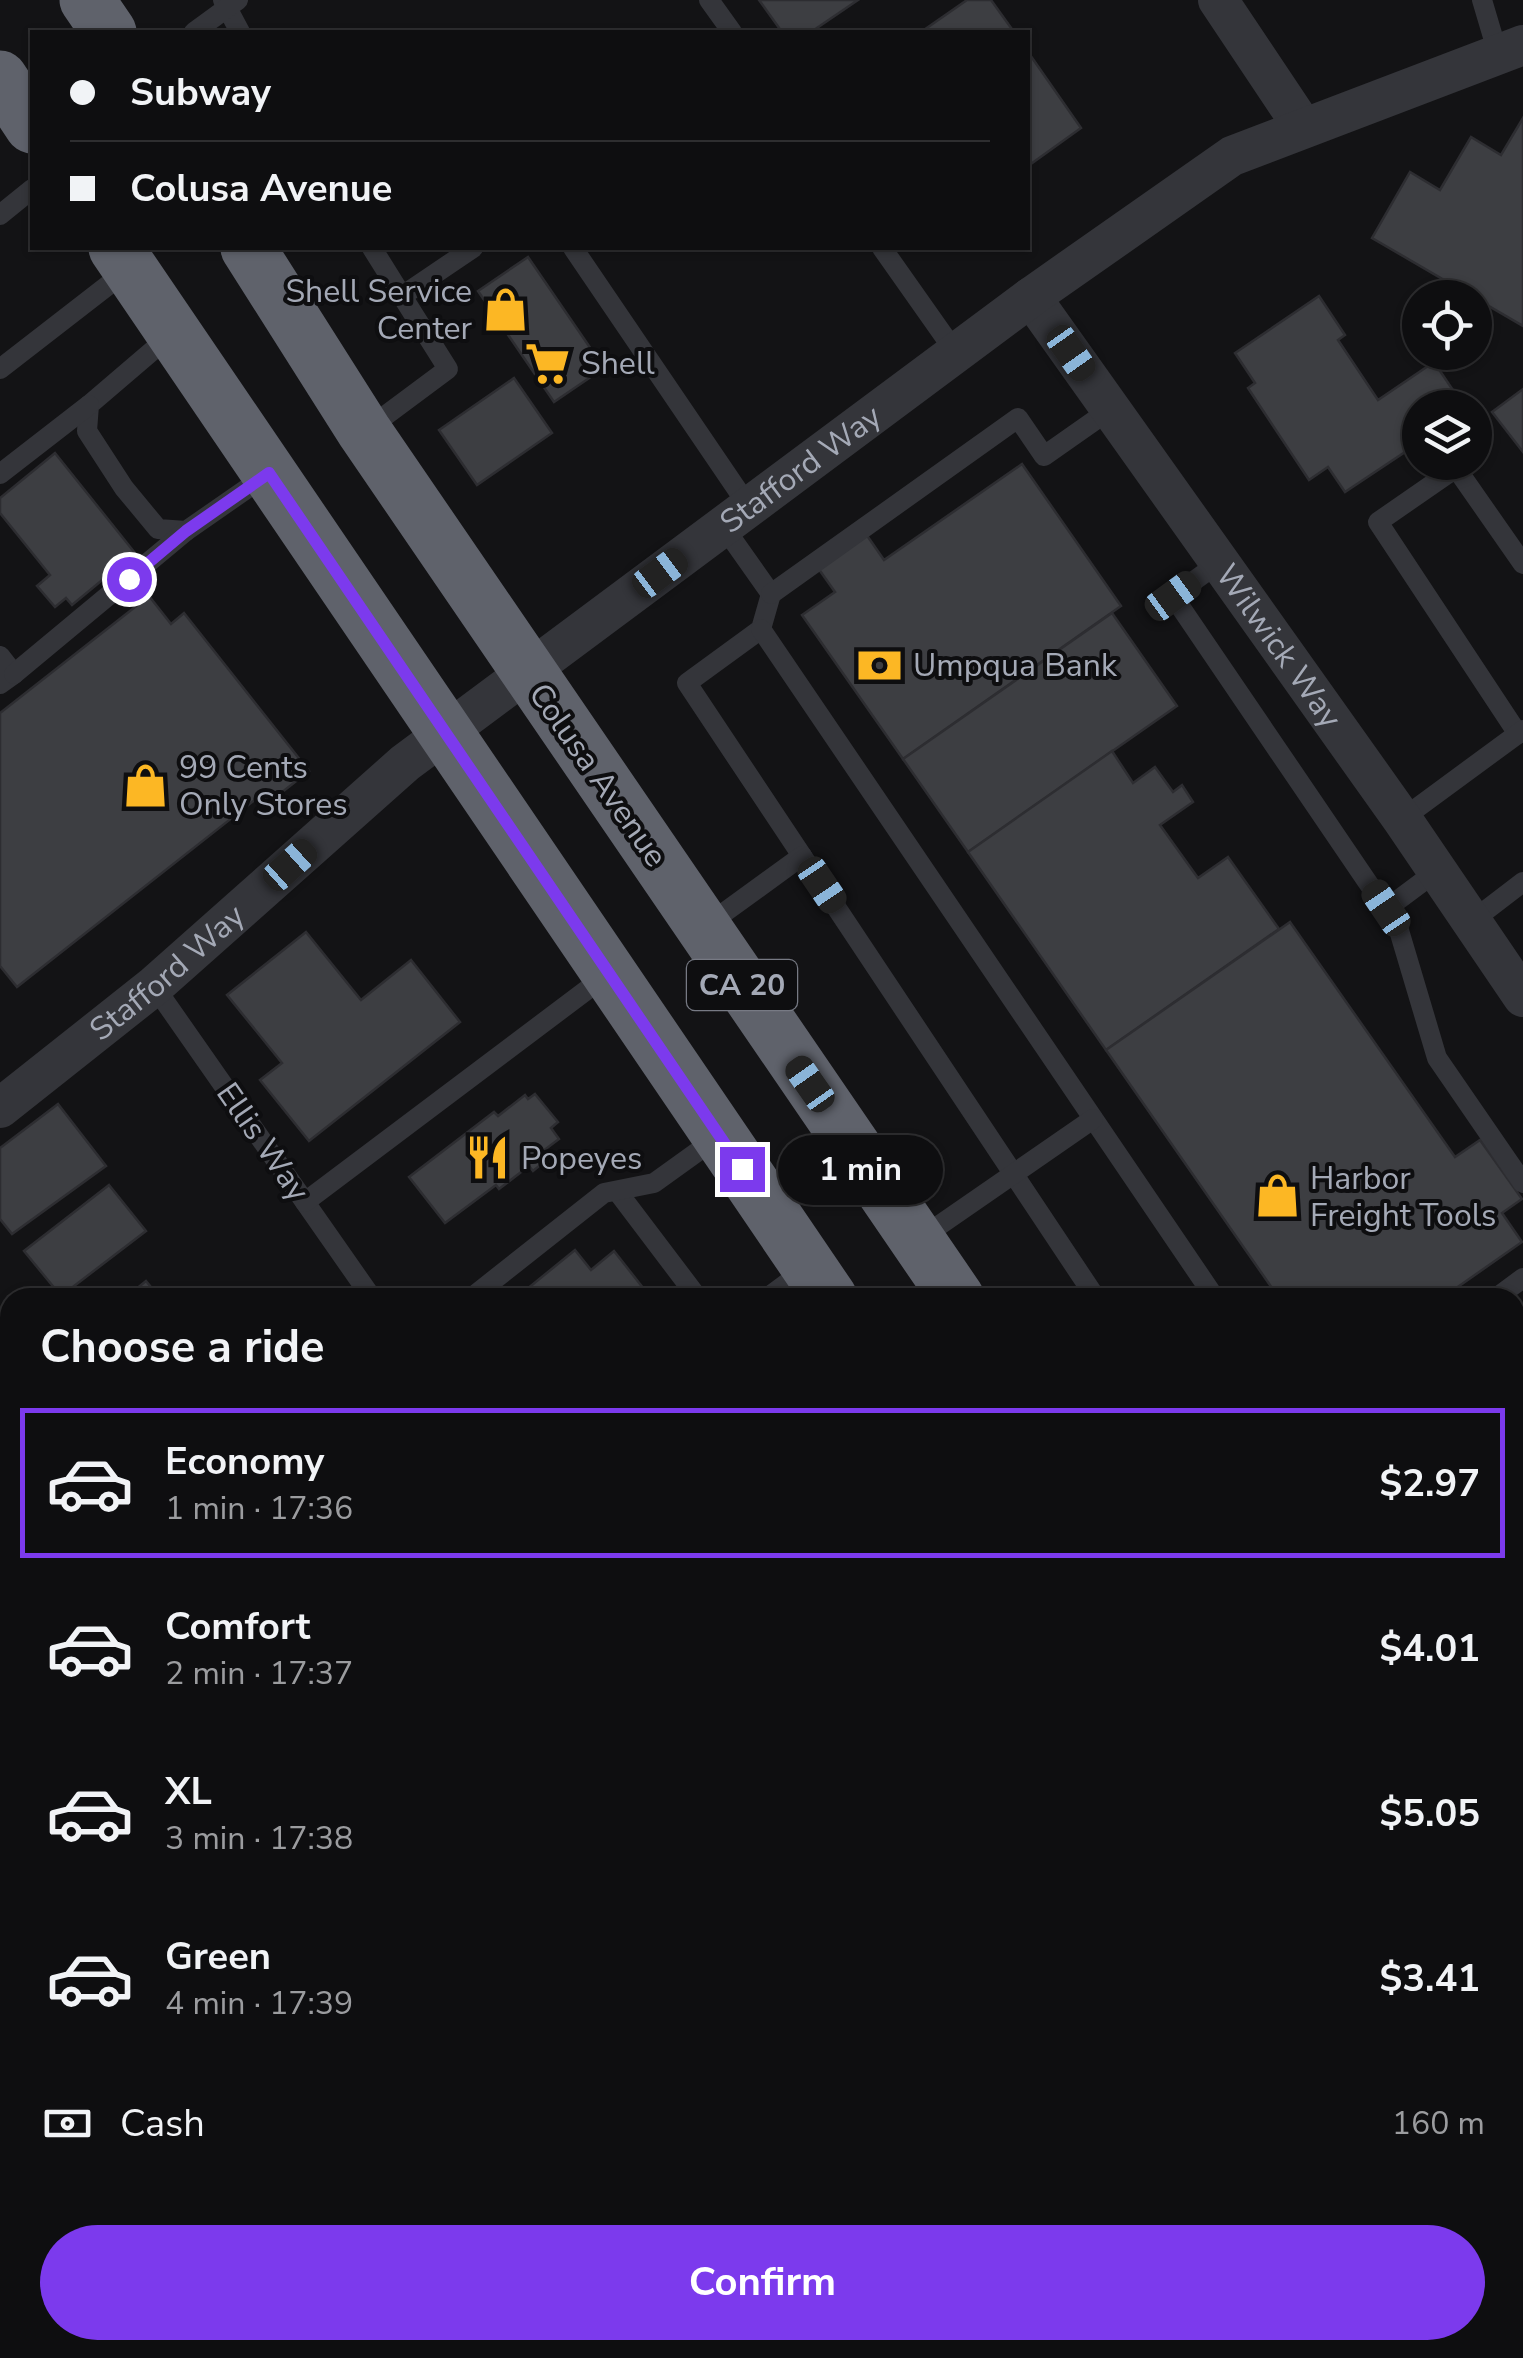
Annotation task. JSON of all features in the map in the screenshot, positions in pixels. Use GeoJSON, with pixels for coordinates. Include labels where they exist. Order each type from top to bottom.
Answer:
{"type":"FeatureCollection","features":[{"type":"Feature","properties":{"kind":"highway"},"geometry":{"type":"LineString","coordinates":[[87,0],[108,30]]}},
{"type":"Feature","properties":{"kind":"highway"},"geometry":{"type":"LineString","coordinates":[[0,78],[30,123]]}},
{"type":"Feature","properties":{"kind":"highway","name":"Colusa Avenue"},"geometry":{"type":"LineString","coordinates":[[249,250],[364,432],[951,1288]]}},
{"type":"Feature","properties":{"kind":"highway","name":"CA 20"},"geometry":{"type":"LineString","coordinates":[[123,258],[720,1136],[802,1287]]}},
{"type":"Feature","properties":{"kind":"street"},"geometry":{"type":"LineString","coordinates":[[1218,0],[1304,128]]}},
{"type":"Feature","properties":{"kind":"street","name":"Stafford Way"},"geometry":{"type":"LineString","coordinates":[[2,1104],[154,986],[405,764],[1031,297],[1232,156],[1510,50]]}},
{"type":"Feature","properties":{"kind":"street","name":"Wilwick Way"},"geometry":{"type":"LineString","coordinates":[[1031,297],[1402,818],[1523,996]]}},
{"type":"Feature","properties":{"kind":"lane"},"geometry":{"type":"LineString","coordinates":[[709,0],[731,30]]}},
{"type":"Feature","properties":{"kind":"lane"},"geometry":{"type":"LineString","coordinates":[[1482,0],[1510,50]]}},
{"type":"Feature","properties":{"kind":"lane"},"geometry":{"type":"LineString","coordinates":[[196,30],[230,2],[239,30]]}},
{"type":"Feature","properties":{"kind":"lane"},"geometry":{"type":"LineString","coordinates":[[0,216],[30,190]]}},
{"type":"Feature","properties":{"kind":"lane"},"geometry":{"type":"LineString","coordinates":[[364,432],[448,368],[373,250]]}},
{"type":"Feature","properties":{"kind":"lane"},"geometry":{"type":"LineString","coordinates":[[402,296],[469,250]]}},
{"type":"Feature","properties":{"kind":"lane"},"geometry":{"type":"LineString","coordinates":[[574,250],[667,386],[736,517],[771,594]]}},
{"type":"Feature","properties":{"kind":"lane"},"geometry":{"type":"LineString","coordinates":[[883,250],[956,353]]}},
{"type":"Feature","properties":{"kind":"lane"},"geometry":{"type":"LineString","coordinates":[[0,369],[123,258]]}},
{"type":"Feature","properties":{"kind":"lane"},"geometry":{"type":"LineString","coordinates":[[0,474],[174,332]]}},
{"type":"Feature","properties":{"kind":"lane"},"geometry":{"type":"LineString","coordinates":[[89,405],[87,431],[124,488],[158,529],[186,531]]}},
{"type":"Feature","properties":{"kind":"lane"},"geometry":{"type":"LineString","coordinates":[[1089,1288],[687,684],[761,629],[771,594],[1018,418],[1044,456],[1111,409]]}},
{"type":"Feature","properties":{"kind":"lane"},"geometry":{"type":"LineString","coordinates":[[1402,818],[1520,732],[1378,522],[1456,468],[1523,564]]}},
{"type":"Feature","properties":{"kind":"lane"},"geometry":{"type":"LineString","coordinates":[[0,656],[7,679],[186,531],[269,473]]}},
{"type":"Feature","properties":{"kind":"lane"},"geometry":{"type":"LineString","coordinates":[[1220,562],[1173,596],[1398,926],[1437,1058],[1523,1183]]}},
{"type":"Feature","properties":{"kind":"lane"},"geometry":{"type":"LineString","coordinates":[[761,629],[1208,1288]]}},
{"type":"Feature","properties":{"kind":"lane"},"geometry":{"type":"LineString","coordinates":[[703,928],[802,856]]}},
{"type":"Feature","properties":{"kind":"lane"},"geometry":{"type":"LineString","coordinates":[[1386,908],[1437,871]]}},
{"type":"Feature","properties":{"kind":"lane"},"geometry":{"type":"LineString","coordinates":[[1472,921],[1523,882]]}},
{"type":"Feature","properties":{"kind":"lane"},"geometry":{"type":"LineString","coordinates":[[305,1202],[610,973]]}},
{"type":"Feature","properties":{"kind":"lane","name":"Ellis Way"},"geometry":{"type":"LineString","coordinates":[[154,986],[365,1288]]}},
{"type":"Feature","properties":{"kind":"lane"},"geometry":{"type":"LineString","coordinates":[[918,1240],[1093,1119]]}},
{"type":"Feature","properties":{"kind":"lane"},"geometry":{"type":"LineString","coordinates":[[483,1288],[604,1193],[654,1182],[720,1136]]}},
{"type":"Feature","properties":{"kind":"lane"},"geometry":{"type":"LineString","coordinates":[[617,1191],[690,1288]]}},
{"type":"Feature","properties":{"kind":"building"},"geometry":{"type":"Polygon","coordinates":[[[759,0],[858,0],[814,30],[781,30],[759,0]]]}},
{"type":"Feature","properties":{"kind":"building"},"geometry":{"type":"Polygon","coordinates":[[[967,0],[991,0],[1013,30],[924,30],[967,0]]]}},
{"type":"Feature","properties":{"kind":"building"},"geometry":{"type":"Polygon","coordinates":[[[1030,55],[1081,128],[1030,165],[1030,55]]]}},
{"type":"Feature","properties":{"kind":"building"},"geometry":{"type":"Polygon","coordinates":[[[1523,118],[1523,326],[1492,308],[1492,280],[1444,280],[1372,238],[1410,172],[1440,190],[1471,137],[1501,155],[1523,118]]]}},
{"type":"Feature","properties":{"kind":"building"},"geometry":{"type":"Polygon","coordinates":[[[528,257],[604,368],[554,402],[478,291],[528,257]]]}},
{"type":"Feature","properties":{"kind":"building"},"geometry":{"type":"Polygon","coordinates":[[[1319,296],[1345,335],[1338,340],[1378,400],[1422,370],[1439,370],[1453,390],[1402,390],[1402,454],[1345,492],[1328,467],[1309,480],[1248,388],[1255,383],[1235,353],[1319,296]]]}},
{"type":"Feature","properties":{"kind":"building","name":"Shell"},"geometry":{"type":"Polygon","coordinates":[[[514,378],[552,433],[477,485],[439,430],[514,378]]]}},
{"type":"Feature","properties":{"kind":"building"},"geometry":{"type":"Polygon","coordinates":[[[1523,389],[1523,452],[1492,412],[1523,389]]]}},
{"type":"Feature","properties":{"kind":"building"},"geometry":{"type":"Polygon","coordinates":[[[55,453],[135,553],[72,605],[66,598],[55,607],[37,586],[50,575],[0,513],[0,498],[55,453]]]}},
{"type":"Feature","properties":{"kind":"building"},"geometry":{"type":"Polygon","coordinates":[[[1022,464],[1121,606],[903,759],[802,615],[835,592],[818,568],[866,534],[884,560],[1022,464]]]}},
{"type":"Feature","properties":{"kind":"building","name":"99 Cents Only Stores"},"geometry":{"type":"Polygon","coordinates":[[[149,596],[171,624],[184,613],[309,771],[262,808],[256,799],[17,987],[0,966],[0,713],[149,596]]]}},
{"type":"Feature","properties":{"kind":"building"},"geometry":{"type":"Polygon","coordinates":[[[1112,613],[1177,706],[968,852],[903,759],[1112,613]]]}},
{"type":"Feature","properties":{"kind":"building"},"geometry":{"type":"Polygon","coordinates":[[[1112,751],[1133,783],[1155,767],[1173,792],[1182,785],[1193,802],[1160,825],[1198,878],[1228,857],[1279,929],[1106,1050],[968,852],[1112,751]]]}},
{"type":"Feature","properties":{"kind":"building"},"geometry":{"type":"Polygon","coordinates":[[[1290,922],[1455,1157],[1480,1140],[1522,1199],[1502,1213],[1522,1242],[1456,1288],[1272,1288],[1106,1050],[1290,922]]]}},
{"type":"Feature","properties":{"kind":"building"},"geometry":{"type":"Polygon","coordinates":[[[306,932],[361,1000],[411,960],[460,1022],[309,1141],[260,1080],[282,1063],[227,995],[306,932]]]}},
{"type":"Feature","properties":{"kind":"building","name":"Popeyes"},"geometry":{"type":"Polygon","coordinates":[[[535,1094],[558,1122],[551,1128],[559,1139],[539,1154],[544,1162],[533,1171],[529,1166],[499,1189],[496,1185],[445,1223],[409,1177],[494,1112],[498,1116],[525,1095],[528,1099],[535,1094]]]}},
{"type":"Feature","properties":{"kind":"building"},"geometry":{"type":"Polygon","coordinates":[[[58,1104],[106,1166],[12,1234],[0,1219],[0,1148],[58,1104]]]}},
{"type":"Feature","properties":{"kind":"building"},"geometry":{"type":"Polygon","coordinates":[[[109,1185],[146,1231],[71,1288],[54,1288],[24,1251],[109,1185]]]}},
{"type":"Feature","properties":{"kind":"building"},"geometry":{"type":"Polygon","coordinates":[[[575,1250],[591,1270],[614,1251],[643,1288],[528,1288],[575,1250]]]}},
{"type":"Feature","properties":{"kind":"place","name":"Shell Service Center"},"geometry":{"type":"Point","coordinates":[505,309]}},
{"type":"Feature","properties":{"kind":"place","name":"Shell"},"geometry":{"type":"Point","coordinates":[548,363]}},
{"type":"Feature","properties":{"kind":"place","name":"Umpqua Bank"},"geometry":{"type":"Point","coordinates":[880,665]}},
{"type":"Feature","properties":{"kind":"place","name":"99 Cents Only Stores"},"geometry":{"type":"Point","coordinates":[146,785]}},
{"type":"Feature","properties":{"kind":"place","name":"Popeyes"},"geometry":{"type":"Point","coordinates":[488,1158]}},
{"type":"Feature","properties":{"kind":"place","name":"Harbor Freight Tools"},"geometry":{"type":"Point","coordinates":[1277,1196]}},
{"type":"Feature","properties":{"kind":"route"},"geometry":{"type":"LineString","coordinates":[[129,579],[186,531],[269,473],[742,1169]]}}]}
